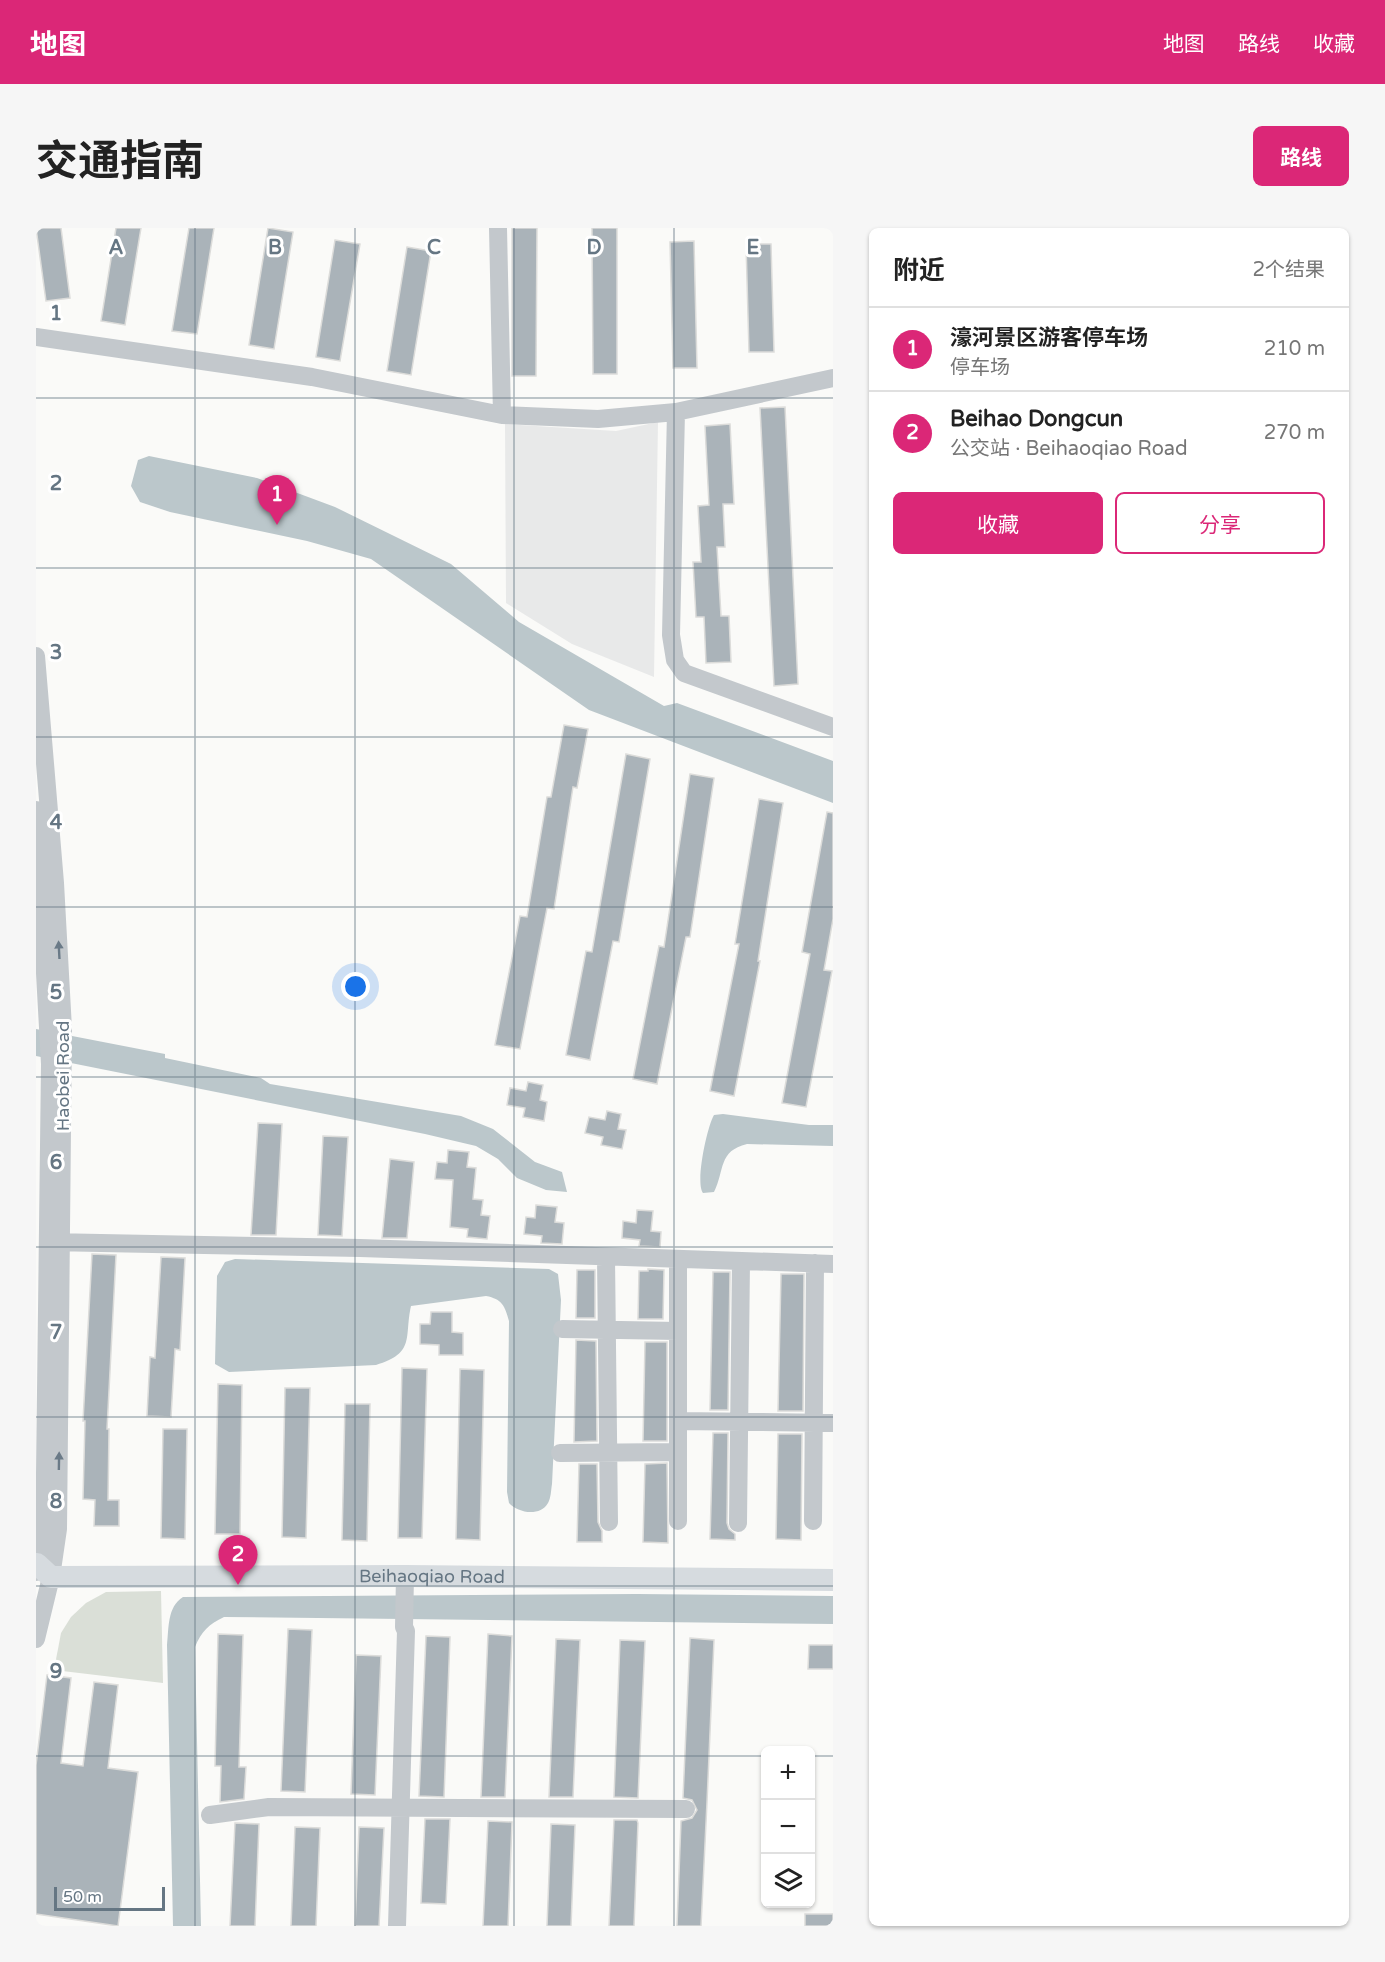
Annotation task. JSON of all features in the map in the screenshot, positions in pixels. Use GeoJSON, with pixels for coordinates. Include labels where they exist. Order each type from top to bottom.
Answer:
{"type":"FeatureCollection","features":[{"type":"Feature","properties":{"kind":"main road","name":"Beihaoqiao Road"},"geometry":{"type":"LineString","coordinates":[[43,1568],[833,1564]]}},
{"type":"Feature","properties":{"kind":"main road","name":"Beihaoqiao Road"},"geometry":{"type":"LineString","coordinates":[[43,1568],[405,1584],[833,1580]]}},
{"type":"Feature","properties":{"kind":"street"},"geometry":{"type":"LineString","coordinates":[[498,228],[502,415]]}},
{"type":"Feature","properties":{"kind":"street"},"geometry":{"type":"LineString","coordinates":[[36,337],[312,377],[502,415],[598,419],[676,412],[833,378]]}},
{"type":"Feature","properties":{"kind":"street"},"geometry":{"type":"LineString","coordinates":[[676,412],[671,635],[675,660],[684,673],[833,727]]}},
{"type":"Feature","properties":{"kind":"street","name":"Haobei Road"},"geometry":{"type":"LineString","coordinates":[[36,656],[55,883],[58,1508],[43,1568],[36,1639]]}},
{"type":"Feature","properties":{"kind":"street","name":"Haobei Road"},"geometry":{"type":"LineString","coordinates":[[36,810],[56,1029]]}},
{"type":"Feature","properties":{"kind":"street"},"geometry":{"type":"LineString","coordinates":[[55,1242],[360,1248],[606,1258],[824,1263],[814,1422],[813,1521]]}},
{"type":"Feature","properties":{"kind":"street"},"geometry":{"type":"LineString","coordinates":[[606,1258],[609,1522]]}},
{"type":"Feature","properties":{"kind":"street"},"geometry":{"type":"LineString","coordinates":[[678,1260],[678,1521]]}},
{"type":"Feature","properties":{"kind":"street"},"geometry":{"type":"LineString","coordinates":[[738,1523],[741,1262]]}},
{"type":"Feature","properties":{"kind":"street"},"geometry":{"type":"LineString","coordinates":[[562,1329],[678,1331]]}},
{"type":"Feature","properties":{"kind":"street"},"geometry":{"type":"LineString","coordinates":[[678,1421],[833,1423]]}},
{"type":"Feature","properties":{"kind":"street"},"geometry":{"type":"LineString","coordinates":[[560,1453],[678,1452]]}},
{"type":"Feature","properties":{"kind":"street"},"geometry":{"type":"LineString","coordinates":[[397,1926],[406,1631],[404,1627],[405,1584]]}},
{"type":"Feature","properties":{"kind":"street"},"geometry":{"type":"LineString","coordinates":[[210,1815],[269,1807],[686,1809]]}},
{"type":"Feature","properties":{"kind":"shaded area"},"geometry":{"type":"Polygon","coordinates":[[[658,422],[654,677],[572,644],[506,603],[505,424],[616,431],[658,422]]]}},
{"type":"Feature","properties":{"kind":"shaded area"},"geometry":{"type":"Polygon","coordinates":[[[149,456],[257,478],[335,507],[451,564],[519,622],[664,706],[677,703],[833,761],[833,803],[589,710],[371,559],[307,541],[170,512],[140,502],[131,486],[138,460],[149,456]]]}},
{"type":"Feature","properties":{"kind":"shaded area"},"geometry":{"type":"Polygon","coordinates":[[[36,1029],[165,1054],[165,1058],[261,1078],[270,1084],[461,1116],[493,1129],[535,1162],[562,1172],[567,1192],[546,1190],[517,1178],[498,1159],[476,1146],[36,1056],[36,1029]]]}},
{"type":"Feature","properties":{"kind":"shaded area"},"geometry":{"type":"Polygon","coordinates":[[[723,1114],[809,1125],[833,1125],[833,1146],[747,1144],[738,1147],[727,1156],[714,1192],[703,1193],[700,1178],[708,1131],[714,1115],[723,1114]]]}},
{"type":"Feature","properties":{"kind":"shaded area"},"geometry":{"type":"Polygon","coordinates":[[[235,1259],[549,1269],[558,1274],[561,1300],[552,1484],[548,1503],[540,1510],[529,1512],[509,1503],[507,1492],[509,1321],[499,1301],[486,1296],[411,1306],[406,1343],[403,1349],[389,1360],[376,1365],[229,1372],[215,1364],[217,1276],[225,1262],[235,1259]]]}},
{"type":"Feature","properties":{"kind":"shaded area"},"geometry":{"type":"Polygon","coordinates":[[[161,1591],[163,1683],[54,1670],[61,1633],[71,1617],[86,1603],[106,1592],[161,1591]]]}},
{"type":"Feature","properties":{"kind":"shaded area"},"geometry":{"type":"Polygon","coordinates":[[[637,1594],[833,1596],[833,1624],[224,1617],[214,1623],[206,1629],[195,1647],[201,1926],[173,1926],[167,1645],[171,1612],[183,1597],[637,1594]]]}},
{"type":"Feature","properties":{"kind":"building"},"geometry":{"type":"Polygon","coordinates":[[[36,228],[61,228],[70,298],[46,301],[36,228]]]}},
{"type":"Feature","properties":{"kind":"building"},"geometry":{"type":"Polygon","coordinates":[[[116,228],[141,228],[125,325],[101,321],[116,228]]]}},
{"type":"Feature","properties":{"kind":"building"},"geometry":{"type":"Polygon","coordinates":[[[189,228],[214,228],[197,334],[172,331],[189,228]]]}},
{"type":"Feature","properties":{"kind":"building"},"geometry":{"type":"Polygon","coordinates":[[[268,228],[293,232],[274,349],[249,345],[268,228]]]}},
{"type":"Feature","properties":{"kind":"building"},"geometry":{"type":"Polygon","coordinates":[[[512,228],[537,228],[536,376],[512,376],[512,228]]]}},
{"type":"Feature","properties":{"kind":"building"},"geometry":{"type":"Polygon","coordinates":[[[592,228],[617,228],[617,374],[593,374],[592,228]]]}},
{"type":"Feature","properties":{"kind":"building"},"geometry":{"type":"Polygon","coordinates":[[[335,240],[360,244],[340,361],[316,357],[335,240]]]}},
{"type":"Feature","properties":{"kind":"building"},"geometry":{"type":"Polygon","coordinates":[[[694,241],[697,368],[673,368],[670,242],[694,241]]]}},
{"type":"Feature","properties":{"kind":"building"},"geometry":{"type":"Polygon","coordinates":[[[746,244],[771,244],[774,352],[749,352],[746,244]]]}},
{"type":"Feature","properties":{"kind":"building"},"geometry":{"type":"Polygon","coordinates":[[[407,247],[431,251],[411,375],[387,371],[407,247]]]}},
{"type":"Feature","properties":{"kind":"building"},"geometry":{"type":"Polygon","coordinates":[[[785,407],[798,684],[774,686],[760,408],[785,407]]]}},
{"type":"Feature","properties":{"kind":"building"},"geometry":{"type":"Polygon","coordinates":[[[730,424],[734,504],[723,504],[725,547],[717,547],[721,616],[729,616],[731,662],[706,663],[704,617],[696,617],[693,562],[701,562],[698,506],[709,505],[705,426],[730,424]]]}},
{"type":"Feature","properties":{"kind":"building"},"geometry":{"type":"Polygon","coordinates":[[[564,725],[588,729],[577,788],[573,787],[554,909],[547,908],[520,1049],[495,1045],[520,916],[527,917],[547,797],[551,797],[564,725]]]}},
{"type":"Feature","properties":{"kind":"building"},"geometry":{"type":"Polygon","coordinates":[[[626,754],[650,759],[619,942],[613,941],[590,1060],[566,1055],[586,951],[592,952],[626,754]]]}},
{"type":"Feature","properties":{"kind":"building"},"geometry":{"type":"Polygon","coordinates":[[[690,774],[714,778],[690,937],[686,937],[657,1084],[633,1079],[659,946],[664,947],[690,774]]]}},
{"type":"Feature","properties":{"kind":"building"},"geometry":{"type":"Polygon","coordinates":[[[759,799],[783,803],[758,961],[760,961],[734,1096],[710,1091],[739,944],[735,944],[759,799]]]}},
{"type":"Feature","properties":{"kind":"building"},"geometry":{"type":"Polygon","coordinates":[[[827,812],[833,813],[833,919],[824,970],[832,971],[806,1107],[782,1103],[810,954],[802,952],[827,812]]]}},
{"type":"Feature","properties":{"kind":"building"},"geometry":{"type":"Polygon","coordinates":[[[528,1082],[543,1085],[540,1100],[547,1102],[544,1121],[523,1117],[525,1108],[507,1105],[510,1088],[526,1091],[528,1082]]]}},
{"type":"Feature","properties":{"kind":"building"},"geometry":{"type":"Polygon","coordinates":[[[607,1111],[621,1114],[618,1129],[626,1130],[622,1149],[601,1145],[603,1137],[585,1133],[589,1117],[605,1120],[607,1111]]]}},
{"type":"Feature","properties":{"kind":"building"},"geometry":{"type":"Polygon","coordinates":[[[258,1123],[282,1124],[276,1235],[251,1235],[258,1123]]]}},
{"type":"Feature","properties":{"kind":"building"},"geometry":{"type":"Polygon","coordinates":[[[323,1136],[348,1137],[342,1236],[318,1235],[323,1136]]]}},
{"type":"Feature","properties":{"kind":"building"},"geometry":{"type":"Polygon","coordinates":[[[448,1150],[469,1152],[467,1167],[476,1168],[473,1199],[483,1200],[481,1215],[490,1216],[487,1239],[467,1237],[468,1229],[450,1227],[453,1180],[435,1179],[437,1162],[447,1163],[448,1150]]]}},
{"type":"Feature","properties":{"kind":"building"},"geometry":{"type":"Polygon","coordinates":[[[390,1159],[414,1162],[407,1238],[382,1238],[390,1159]]]}},
{"type":"Feature","properties":{"kind":"building"},"geometry":{"type":"Polygon","coordinates":[[[536,1205],[557,1207],[555,1222],[564,1223],[562,1244],[541,1243],[542,1236],[524,1234],[526,1217],[535,1218],[536,1205]]]}},
{"type":"Feature","properties":{"kind":"building"},"geometry":{"type":"Polygon","coordinates":[[[637,1210],[653,1211],[651,1231],[661,1232],[660,1247],[639,1246],[640,1240],[622,1238],[623,1221],[636,1223],[637,1210]]]}},
{"type":"Feature","properties":{"kind":"building"},"geometry":{"type":"Polygon","coordinates":[[[92,1254],[116,1255],[107,1429],[109,1429],[108,1500],[119,1500],[119,1526],[94,1526],[95,1500],[83,1499],[85,1421],[83,1421],[92,1254]]]}},
{"type":"Feature","properties":{"kind":"building"},"geometry":{"type":"Polygon","coordinates":[[[161,1257],[185,1258],[180,1350],[175,1349],[171,1417],[147,1416],[150,1357],[155,1358],[161,1257]]]}},
{"type":"Feature","properties":{"kind":"building"},"geometry":{"type":"Polygon","coordinates":[[[648,1269],[664,1270],[663,1319],[638,1319],[639,1271],[648,1271],[648,1269]]]}},
{"type":"Feature","properties":{"kind":"building"},"geometry":{"type":"Polygon","coordinates":[[[577,1270],[595,1270],[595,1318],[576,1318],[577,1270]]]}},
{"type":"Feature","properties":{"kind":"building"},"geometry":{"type":"Polygon","coordinates":[[[713,1272],[730,1272],[728,1410],[710,1410],[713,1272]]]}},
{"type":"Feature","properties":{"kind":"building"},"geometry":{"type":"Polygon","coordinates":[[[781,1274],[804,1274],[803,1411],[778,1411],[781,1274]]]}},
{"type":"Feature","properties":{"kind":"building"},"geometry":{"type":"Polygon","coordinates":[[[431,1312],[452,1312],[452,1332],[463,1333],[463,1355],[439,1355],[439,1345],[420,1344],[420,1324],[430,1324],[431,1312]]]}},
{"type":"Feature","properties":{"kind":"building"},"geometry":{"type":"Polygon","coordinates":[[[576,1340],[596,1341],[597,1441],[574,1442],[576,1340]]]}},
{"type":"Feature","properties":{"kind":"building"},"geometry":{"type":"Polygon","coordinates":[[[645,1342],[667,1342],[667,1441],[643,1441],[645,1342]]]}},
{"type":"Feature","properties":{"kind":"building"},"geometry":{"type":"Polygon","coordinates":[[[402,1368],[427,1369],[422,1538],[398,1538],[402,1368]]]}},
{"type":"Feature","properties":{"kind":"building"},"geometry":{"type":"Polygon","coordinates":[[[460,1369],[484,1370],[480,1540],[456,1539],[460,1369]]]}},
{"type":"Feature","properties":{"kind":"building"},"geometry":{"type":"Polygon","coordinates":[[[218,1384],[242,1385],[240,1534],[215,1534],[218,1384]]]}},
{"type":"Feature","properties":{"kind":"building"},"geometry":{"type":"Polygon","coordinates":[[[285,1388],[310,1388],[306,1538],[282,1537],[285,1388]]]}},
{"type":"Feature","properties":{"kind":"building"},"geometry":{"type":"Polygon","coordinates":[[[345,1404],[370,1404],[367,1541],[342,1540],[345,1404]]]}},
{"type":"Feature","properties":{"kind":"building"},"geometry":{"type":"Polygon","coordinates":[[[163,1429],[187,1429],[185,1539],[161,1538],[163,1429]]]}},
{"type":"Feature","properties":{"kind":"building"},"geometry":{"type":"Polygon","coordinates":[[[713,1433],[728,1433],[727,1523],[729,1529],[735,1534],[735,1540],[710,1539],[713,1433]]]}},
{"type":"Feature","properties":{"kind":"building"},"geometry":{"type":"Polygon","coordinates":[[[778,1434],[802,1434],[801,1540],[776,1539],[778,1434]]]}},
{"type":"Feature","properties":{"kind":"building"},"geometry":{"type":"Polygon","coordinates":[[[667,1463],[668,1543],[643,1542],[645,1464],[667,1463]]]}},
{"type":"Feature","properties":{"kind":"building"},"geometry":{"type":"Polygon","coordinates":[[[579,1464],[597,1464],[598,1522],[602,1531],[602,1542],[577,1542],[579,1464]]]}},
{"type":"Feature","properties":{"kind":"building"},"geometry":{"type":"Polygon","coordinates":[[[288,1629],[312,1630],[305,1792],[281,1791],[288,1629]]]}},
{"type":"Feature","properties":{"kind":"building"},"geometry":{"type":"Polygon","coordinates":[[[218,1634],[243,1635],[239,1767],[246,1767],[244,1799],[220,1802],[221,1766],[215,1766],[218,1634]]]}},
{"type":"Feature","properties":{"kind":"building"},"geometry":{"type":"Polygon","coordinates":[[[488,1634],[512,1636],[505,1797],[481,1797],[488,1634]]]}},
{"type":"Feature","properties":{"kind":"building"},"geometry":{"type":"Polygon","coordinates":[[[426,1636],[450,1637],[444,1797],[419,1796],[426,1636]]]}},
{"type":"Feature","properties":{"kind":"building"},"geometry":{"type":"Polygon","coordinates":[[[690,1638],[714,1640],[707,1802],[701,1926],[677,1926],[681,1821],[692,1818],[697,1810],[692,1800],[683,1798],[690,1638]]]}},
{"type":"Feature","properties":{"kind":"building"},"geometry":{"type":"Polygon","coordinates":[[[556,1639],[580,1640],[573,1797],[549,1797],[556,1639]]]}},
{"type":"Feature","properties":{"kind":"building"},"geometry":{"type":"Polygon","coordinates":[[[620,1640],[645,1641],[638,1798],[614,1797],[620,1640]]]}},
{"type":"Feature","properties":{"kind":"building"},"geometry":{"type":"Polygon","coordinates":[[[809,1645],[833,1645],[833,1669],[808,1669],[809,1645]]]}},
{"type":"Feature","properties":{"kind":"building"},"geometry":{"type":"Polygon","coordinates":[[[356,1655],[381,1656],[375,1795],[351,1794],[356,1655]]]}},
{"type":"Feature","properties":{"kind":"building"},"geometry":{"type":"Polygon","coordinates":[[[47,1675],[71,1678],[61,1763],[83,1766],[94,1682],[118,1685],[108,1768],[138,1772],[118,1926],[36,1914],[36,1765],[47,1675]]]}},
{"type":"Feature","properties":{"kind":"building"},"geometry":{"type":"Polygon","coordinates":[[[425,1819],[450,1819],[446,1904],[421,1903],[425,1819]]]}},
{"type":"Feature","properties":{"kind":"building"},"geometry":{"type":"Polygon","coordinates":[[[614,1820],[637,1820],[638,1823],[634,1926],[609,1926],[614,1820]]]}},
{"type":"Feature","properties":{"kind":"building"},"geometry":{"type":"Polygon","coordinates":[[[488,1821],[512,1822],[508,1926],[483,1926],[488,1821]]]}},
{"type":"Feature","properties":{"kind":"building"},"geometry":{"type":"Polygon","coordinates":[[[235,1823],[259,1824],[255,1926],[230,1926],[235,1823]]]}},
{"type":"Feature","properties":{"kind":"building"},"geometry":{"type":"Polygon","coordinates":[[[551,1824],[575,1825],[571,1926],[547,1926],[551,1824]]]}},
{"type":"Feature","properties":{"kind":"building"},"geometry":{"type":"Polygon","coordinates":[[[295,1827],[320,1828],[316,1926],[291,1926],[295,1827]]]}},
{"type":"Feature","properties":{"kind":"building"},"geometry":{"type":"Polygon","coordinates":[[[359,1827],[384,1828],[379,1926],[355,1926],[359,1827]]]}},
{"type":"Feature","properties":{"kind":"building"},"geometry":{"type":"Polygon","coordinates":[[[805,1914],[833,1914],[833,1926],[805,1926],[805,1914]]]}},
{"type":"Feature","properties":{"kind":"place","name":"濠河景区游客停车场"},"geometry":{"type":"Point","coordinates":[277,525]}},
{"type":"Feature","properties":{"kind":"place","name":"Beihao Dongcun"},"geometry":{"type":"Point","coordinates":[238,1585]}}]}
